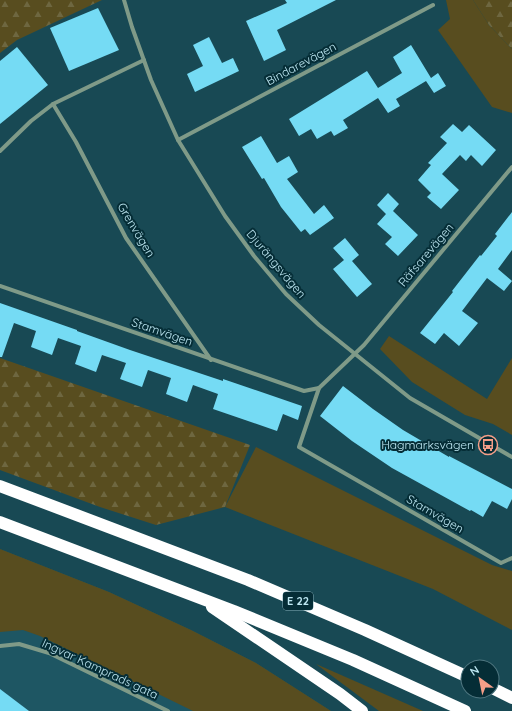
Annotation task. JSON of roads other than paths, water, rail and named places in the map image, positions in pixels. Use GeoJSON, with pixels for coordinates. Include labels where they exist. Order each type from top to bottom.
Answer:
{"type":"FeatureCollection","features":[{"type":"Feature","properties":{"kind":"highway","name":"E 22"},"geometry":{"type":"LineString","coordinates":[[0,486],[248,580],[365,630],[460,673]]}},
{"type":"Feature","properties":{"kind":"highway"},"geometry":{"type":"LineString","coordinates":[[0,522],[192,595],[353,660],[465,711]]}},
{"type":"Feature","properties":{"kind":"highway"},"geometry":{"type":"LineString","coordinates":[[192,595],[308,672],[362,711]]}},
{"type":"Feature","properties":{"kind":"highway"},"geometry":{"type":"LineString","coordinates":[[500,692],[512,698]]}},
{"type":"Feature","properties":{"kind":"street","name":"Djurängsvägen"},"geometry":{"type":"LineString","coordinates":[[124,0],[151,80],[178,140],[225,216],[254,256],[286,294],[320,325],[410,398],[512,457]]}},
{"type":"Feature","properties":{"kind":"street","name":"Bindarevägen"},"geometry":{"type":"LineString","coordinates":[[178,140],[433,5]]}},
{"type":"Feature","properties":{"kind":"street"},"geometry":{"type":"LineString","coordinates":[[0,151],[31,121],[53,104],[144,60]]}},
{"type":"Feature","properties":{"kind":"street","name":"Grenvägen"},"geometry":{"type":"LineString","coordinates":[[53,104],[76,142],[126,238],[211,360]]}},
{"type":"Feature","properties":{"kind":"street","name":"Räfsarevägen"},"geometry":{"type":"LineString","coordinates":[[354,353],[364,345],[512,167]]}},
{"type":"Feature","properties":{"kind":"street","name":"Stamvägen"},"geometry":{"type":"LineString","coordinates":[[0,286],[304,391],[319,388]]}},
{"type":"Feature","properties":{"kind":"street","name":"Stamvägen"},"geometry":{"type":"LineString","coordinates":[[354,353],[344,365],[319,388],[299,447],[501,563],[512,558]]}},
{"type":"Feature","properties":{"kind":"street","name":"Ingvar Kamprads gata"},"geometry":{"type":"LineString","coordinates":[[0,646],[19,644],[49,653],[168,711]]}},
{"type":"Feature","properties":{"kind":"place","name":"Hagmarksvägen"},"geometry":{"type":"Point","coordinates":[488,445]}}]}
